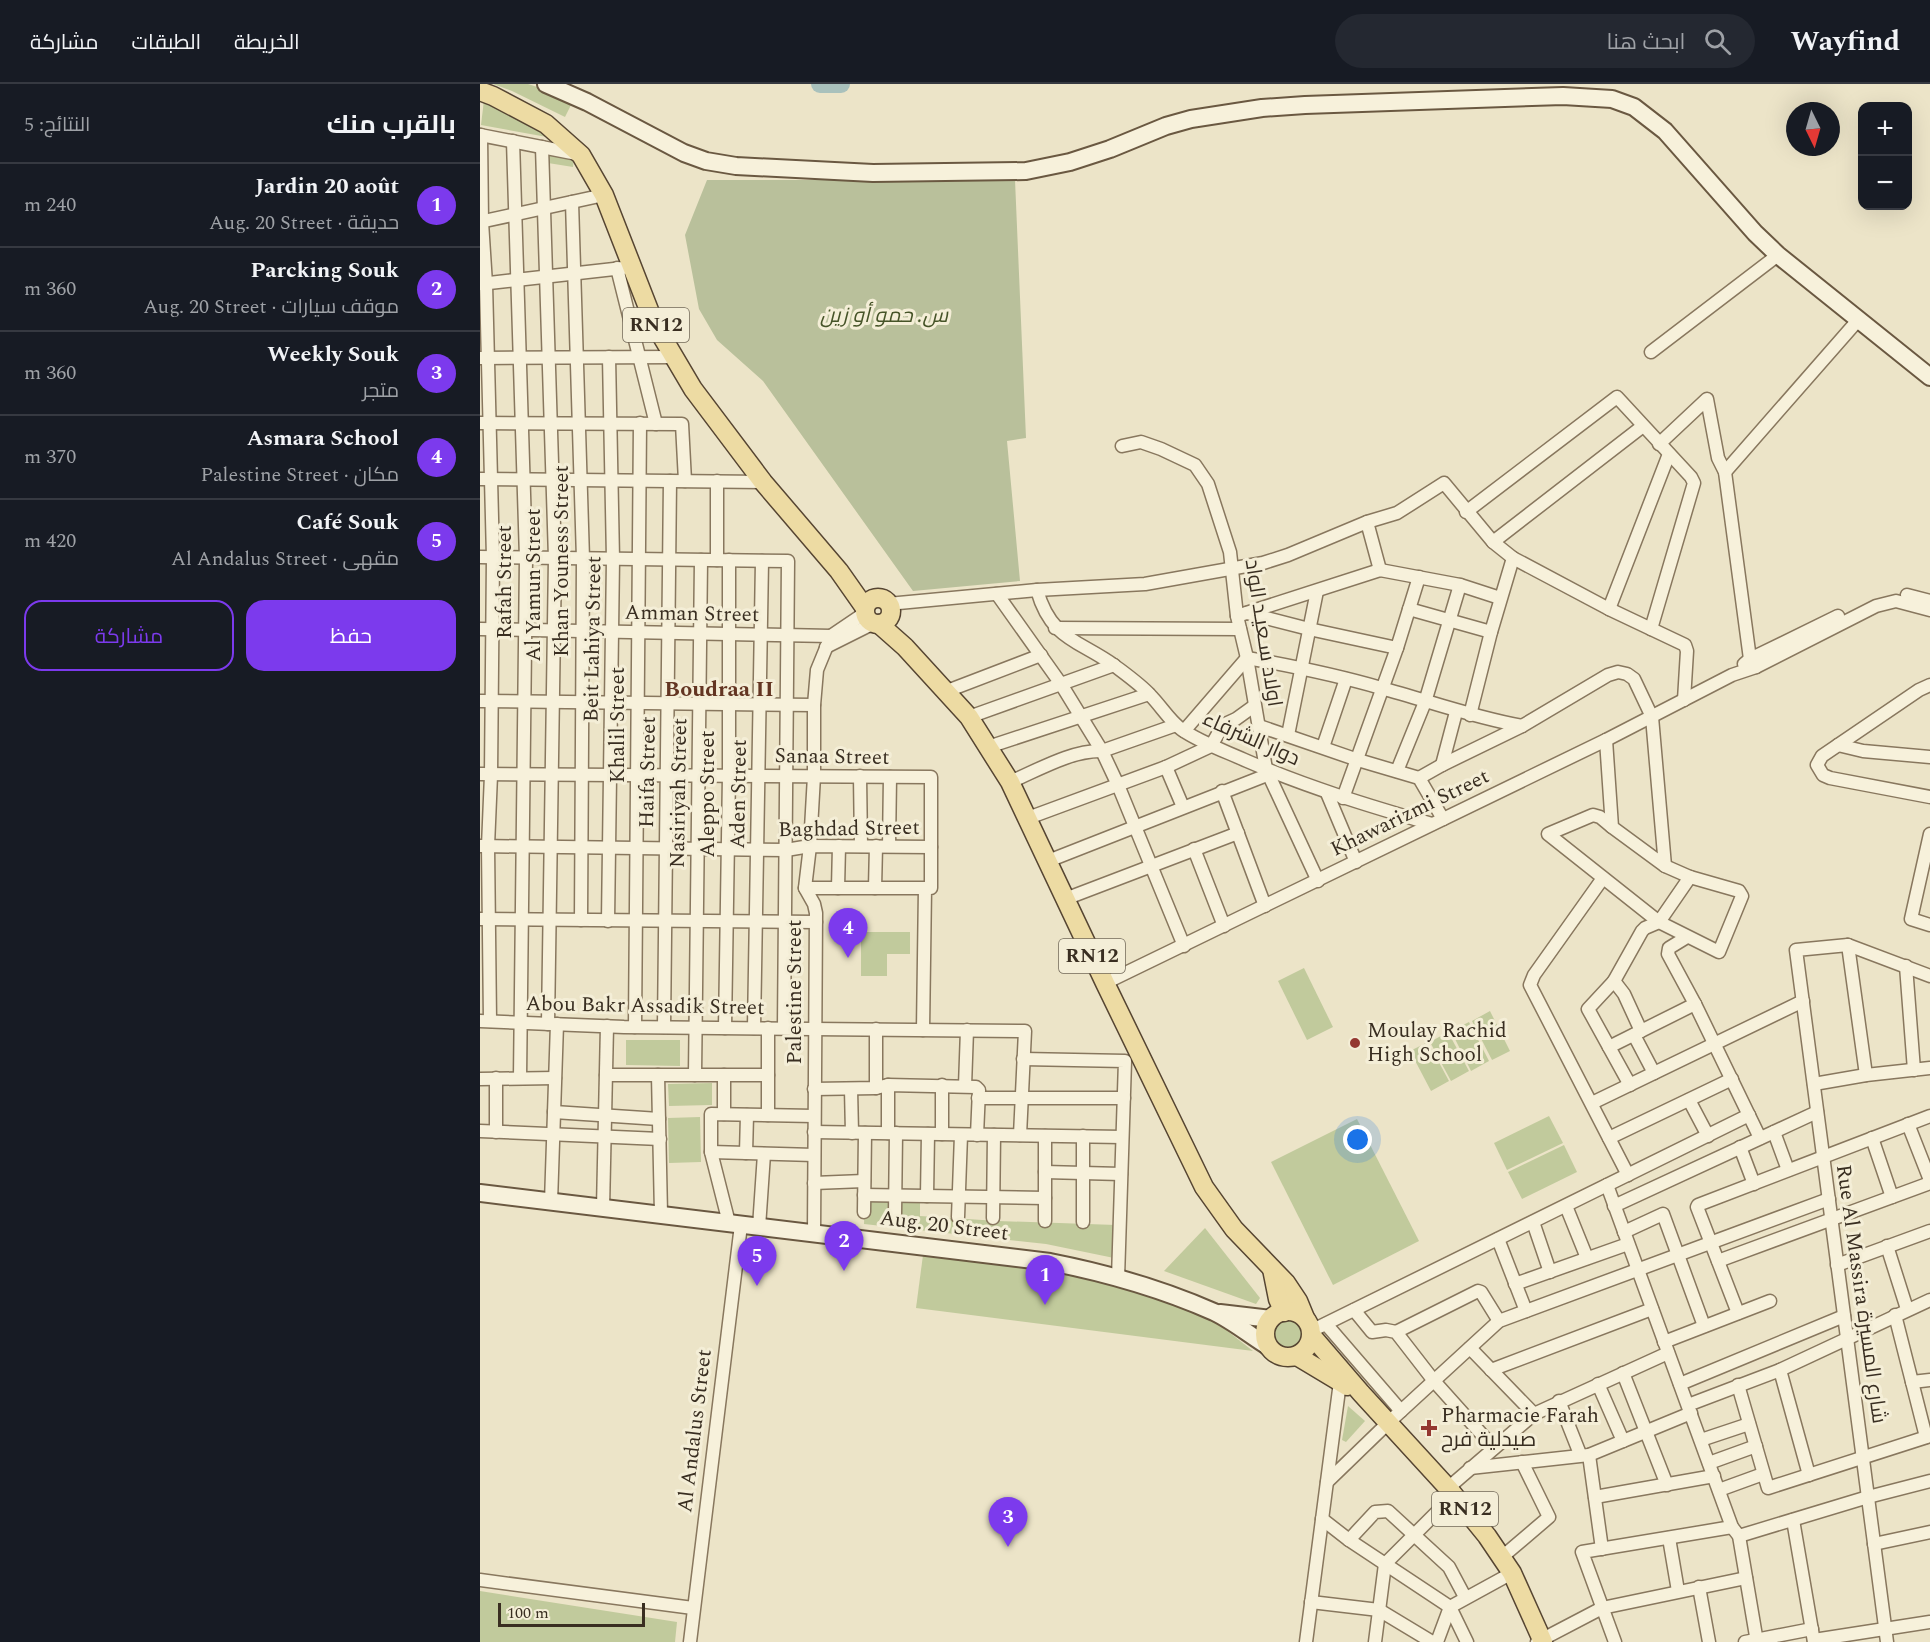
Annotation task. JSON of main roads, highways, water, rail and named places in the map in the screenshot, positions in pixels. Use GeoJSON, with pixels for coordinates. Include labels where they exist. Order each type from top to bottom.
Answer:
{"type":"FeatureCollection","features":[{"type":"Feature","properties":{"kind":"main road"},"geometry":{"type":"LineString","coordinates":[[546,84],[587,102],[684,153],[706,161],[736,166],[873,172],[1026,171],[1070,162],[1110,149],[1166,126],[1234,111],[1262,108],[1563,96],[1612,99],[1634,107],[1665,131],[1749,226],[1778,255],[1930,377]]}},
{"type":"Feature","properties":{"kind":"main road","name":"RN12"},"geometry":{"type":"LineString","coordinates":[[480,91],[546,124],[581,154],[604,195],[625,267],[654,323],[693,389],[763,482],[905,647],[969,717],[1010,782],[1204,1187],[1234,1229],[1286,1283],[1361,1394]]}},
{"type":"Feature","properties":{"kind":"main road","name":"Aug. 20 Street"},"geometry":{"type":"LineString","coordinates":[[480,1193],[1050,1262],[1118,1278],[1216,1313]]}},
{"type":"Feature","properties":{"kind":"main road"},"geometry":{"type":"LineString","coordinates":[[1269,1347],[1265,1336],[1266,1330],[1278,1316],[1278,1299],[1272,1269]]}},
{"type":"Feature","properties":{"kind":"main road"},"geometry":{"type":"LineString","coordinates":[[1216,1313],[1278,1316],[1295,1313],[1314,1327],[1307,1348],[1297,1356]]}},
{"type":"Feature","properties":{"kind":"main road"},"geometry":{"type":"LineString","coordinates":[[1216,1313],[1269,1347]]}},
{"type":"Feature","properties":{"kind":"main road","name":"RN12"},"geometry":{"type":"LineString","coordinates":[[1269,1347],[1281,1357],[1297,1356],[1395,1417],[1502,1557],[1512,1573],[1541,1641]]}},
{"type":"Feature","properties":{"kind":"waterway"},"geometry":{"type":"LineString","coordinates":[[820,84],[841,84]]}},
{"type":"Feature","properties":{"kind":"place","name":"Asmara School"},"geometry":{"type":"Point","coordinates":[848,958]}},
{"type":"Feature","properties":{"kind":"place","name":"Moulay Rachid High School"},"geometry":{"type":"Point","coordinates":[1355,1043]}},
{"type":"Feature","properties":{"kind":"place","name":"Parcking Souk"},"geometry":{"type":"Point","coordinates":[844,1271]}},
{"type":"Feature","properties":{"kind":"place","name":"Café Souk"},"geometry":{"type":"Point","coordinates":[757,1286]}},
{"type":"Feature","properties":{"kind":"place","name":"Jardin 20 août"},"geometry":{"type":"Point","coordinates":[1045,1305]}},
{"type":"Feature","properties":{"kind":"place","name":"Pharmacie Farah صيدلية فرح"},"geometry":{"type":"Point","coordinates":[1429,1428]}},
{"type":"Feature","properties":{"kind":"place","name":"Weekly Souk"},"geometry":{"type":"Point","coordinates":[1008,1547]}},
{"type":"Feature","properties":{"kind":"district","name":"Boudraa II"},"geometry":{"type":"Point","coordinates":[719,689]}},
{"type":"Feature","properties":{"kind":"park label","name":"س. حمو أو زين"},"geometry":{"type":"Point","coordinates":[884,316]}}]}
